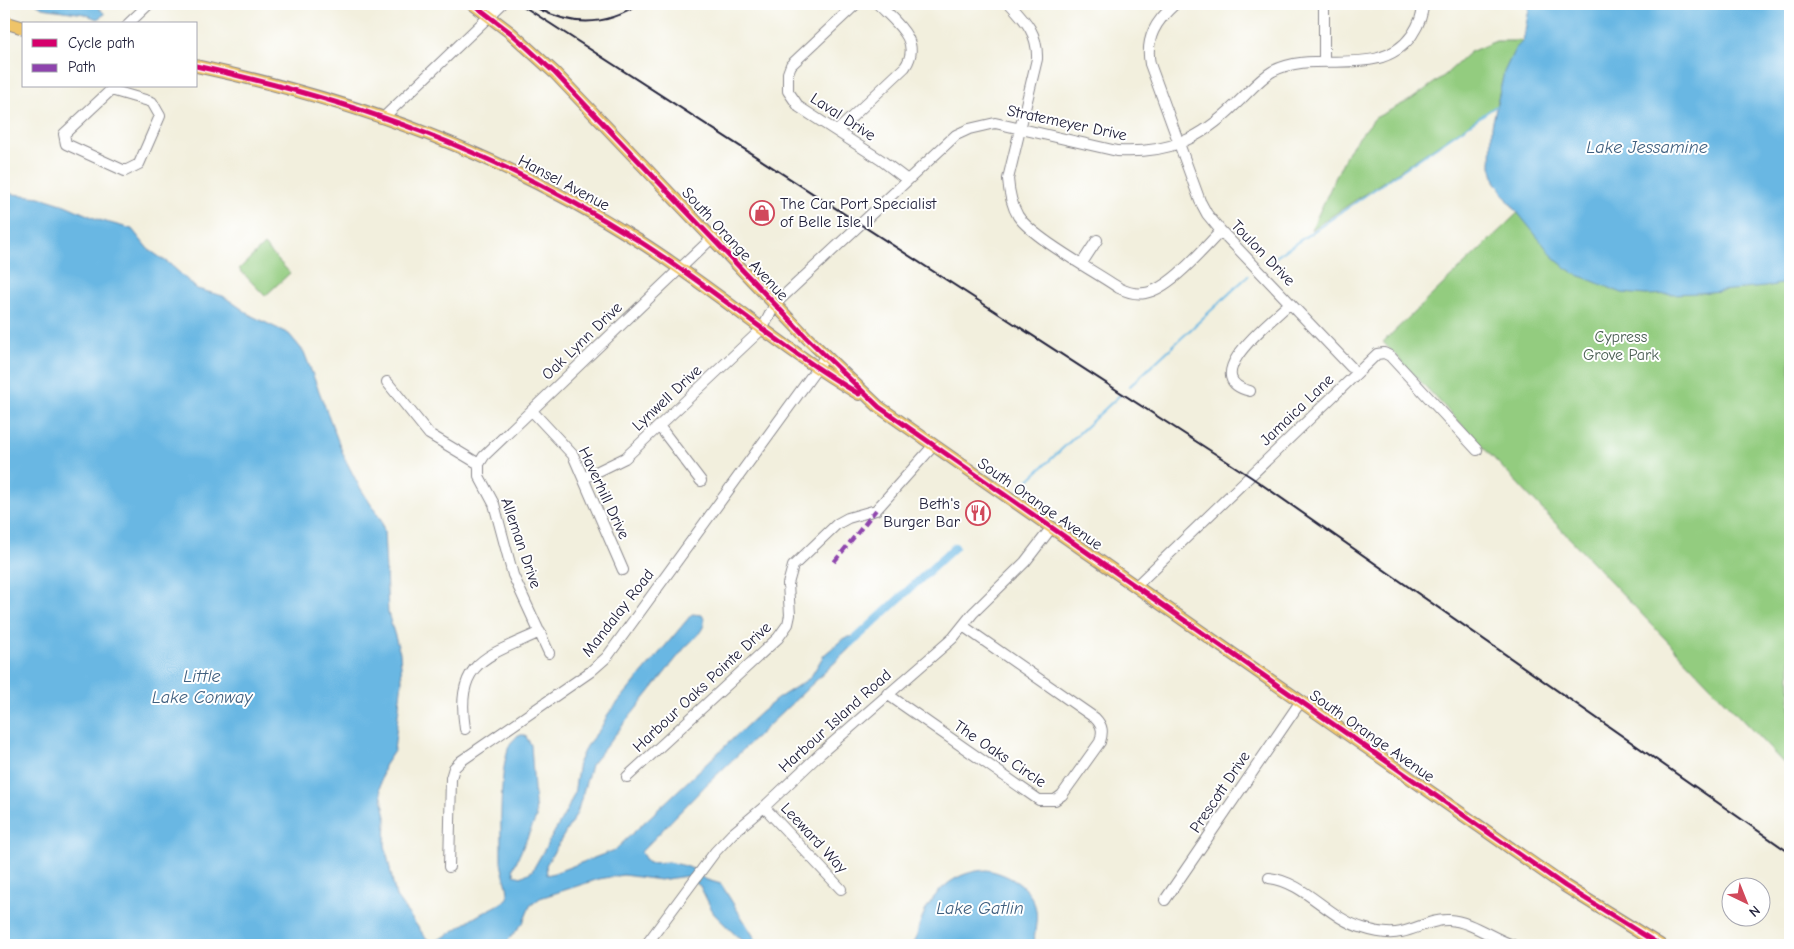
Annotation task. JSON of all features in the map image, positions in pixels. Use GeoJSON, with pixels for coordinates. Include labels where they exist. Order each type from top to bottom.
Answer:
{"type":"FeatureCollection","features":[{"type":"Feature","properties":{"kind":"main road","name":"South Orange Avenue"},"geometry":{"type":"LineString","coordinates":[[473,4],[490,16],[555,73],[775,304],[880,407],[1565,886],[1660,945]]}},
{"type":"Feature","properties":{"kind":"main road"},"geometry":{"type":"LineString","coordinates":[[4,22],[22,27]]}},
{"type":"Feature","properties":{"kind":"main road","name":"Hansel Avenue"},"geometry":{"type":"LineString","coordinates":[[198,66],[284,86],[384,117],[445,139],[491,159],[606,220],[680,268],[816,369],[880,407]]}},
{"type":"Feature","properties":{"kind":"street"},"geometry":{"type":"LineString","coordinates":[[130,22],[149,4]]}},
{"type":"Feature","properties":{"kind":"street"},"geometry":{"type":"LineString","coordinates":[[384,117],[502,4]]}},
{"type":"Feature","properties":{"kind":"street","name":"Laval Drive"},"geometry":{"type":"LineString","coordinates":[[856,4],[798,58],[788,73],[788,91],[793,101],[906,179]]}},
{"type":"Feature","properties":{"kind":"street"},"geometry":{"type":"LineString","coordinates":[[837,132],[905,67],[910,59],[912,51],[909,38],[878,4]]}},
{"type":"Feature","properties":{"kind":"street"},"geometry":{"type":"LineString","coordinates":[[1010,4],[1032,30],[1037,49],[1037,59],[1008,179],[1012,205],[1025,225],[1119,288],[1131,293],[1143,294],[1155,291],[1166,283],[1221,231]]}},
{"type":"Feature","properties":{"kind":"street","name":"Toulon Drive"},"geometry":{"type":"LineString","coordinates":[[1175,4],[1153,28],[1147,52],[1206,214],[1351,367]]}},
{"type":"Feature","properties":{"kind":"street"},"geometry":{"type":"LineString","coordinates":[[1324,4],[1324,60]]}},
{"type":"Feature","properties":{"kind":"street","name":"Stratemeyer Drive"},"geometry":{"type":"LineString","coordinates":[[763,328],[775,304],[944,144],[969,128],[995,123],[1117,151],[1136,152],[1179,144],[1211,128],[1272,72],[1298,63],[1324,60],[1373,60],[1392,54],[1407,42],[1415,31],[1424,4]]}},
{"type":"Feature","properties":{"kind":"street"},"geometry":{"type":"LineString","coordinates":[[111,88],[152,102],[160,116],[139,164],[125,171],[66,144],[64,134],[111,88]]}},
{"type":"Feature","properties":{"kind":"street","name":"Oak Lynn Drive"},"geometry":{"type":"LineString","coordinates":[[479,466],[484,456],[712,238]]}},
{"type":"Feature","properties":{"kind":"street"},"geometry":{"type":"LineString","coordinates":[[1082,263],[1097,240]]}},
{"type":"Feature","properties":{"kind":"street"},"geometry":{"type":"LineString","coordinates":[[1250,391],[1237,386],[1232,378],[1230,368],[1237,354],[1290,304]]}},
{"type":"Feature","properties":{"kind":"street","name":"Lynwell Drive"},"geometry":{"type":"LineString","coordinates":[[584,478],[625,458],[763,328]]}},
{"type":"Feature","properties":{"kind":"street","name":"Jamaica Lane"},"geometry":{"type":"LineString","coordinates":[[1136,586],[1377,354],[1384,353],[1390,356],[1477,450]]}},
{"type":"Feature","properties":{"kind":"street","name":"Mandalay Road"},"geometry":{"type":"LineString","coordinates":[[449,867],[451,778],[454,768],[461,761],[590,672],[607,657],[826,356]]}},
{"type":"Feature","properties":{"kind":"street"},"geometry":{"type":"LineString","coordinates":[[387,382],[429,434],[479,466]]}},
{"type":"Feature","properties":{"kind":"street","name":"Haverhill Drive"},"geometry":{"type":"LineString","coordinates":[[532,411],[573,455],[623,570]]}},
{"type":"Feature","properties":{"kind":"street"},"geometry":{"type":"LineString","coordinates":[[659,426],[701,480]]}},
{"type":"Feature","properties":{"kind":"street","name":"Harbour Oaks Pointe Drive"},"geometry":{"type":"LineString","coordinates":[[627,777],[782,634],[790,615],[788,584],[790,574],[806,552],[837,524],[848,518],[876,510],[934,445]]}},
{"type":"Feature","properties":{"kind":"street","name":"Alleman Drive"},"geometry":{"type":"LineString","coordinates":[[479,466],[479,476],[494,504],[513,575],[549,653]]}},
{"type":"Feature","properties":{"kind":"street","name":"Harbour Island Road"},"geometry":{"type":"LineString","coordinates":[[646,945],[696,877],[732,834],[764,807],[821,752],[952,638],[1025,562],[1052,527]]}},
{"type":"Feature","properties":{"kind":"street","name":"The Oaks Circle"},"geometry":{"type":"LineString","coordinates":[[887,694],[1039,800],[1055,800],[1062,795],[1100,742],[1103,733],[1101,724],[1096,718],[963,626]]}},
{"type":"Feature","properties":{"kind":"street"},"geometry":{"type":"LineString","coordinates":[[465,729],[462,708],[463,693],[466,680],[472,670],[493,654],[540,632]]}},
{"type":"Feature","properties":{"kind":"street","name":"Prescott Drive"},"geometry":{"type":"LineString","coordinates":[[1165,900],[1301,701]]}},
{"type":"Feature","properties":{"kind":"street","name":"Leeward Way"},"geometry":{"type":"LineString","coordinates":[[764,807],[841,889]]}},
{"type":"Feature","properties":{"kind":"street"},"geometry":{"type":"LineString","coordinates":[[1269,878],[1284,880],[1331,913],[1360,927],[1382,933],[1400,932],[1436,920],[1452,920],[1513,945]]}},
{"type":"Feature","properties":{"kind":"green space"},"geometry":{"type":"Polygon","coordinates":[[[1496,41],[1523,41],[1512,55],[1496,106],[1311,230],[1348,151],[1375,118],[1412,99],[1445,75],[1470,52],[1496,41]]]}},
{"type":"Feature","properties":{"kind":"green space","name":"Cypress Grove Park"},"geometry":{"type":"Polygon","coordinates":[[[1692,46],[1790,150],[1790,770],[1383,342],[1692,46]]]}},
{"type":"Feature","properties":{"kind":"green space"},"geometry":{"type":"Polygon","coordinates":[[[264,245],[290,273],[265,296],[239,269],[264,245]]]}},
{"type":"Feature","properties":{"kind":"water"},"geometry":{"type":"Polygon","coordinates":[[[36,4],[94,4],[105,14],[97,19],[85,14],[42,8],[36,4]]]}},
{"type":"Feature","properties":{"kind":"water","name":"Lake Jessamine"},"geometry":{"type":"Polygon","coordinates":[[[1530,4],[1790,4],[1790,282],[1765,287],[1698,293],[1646,295],[1622,293],[1573,273],[1556,260],[1509,202],[1495,181],[1491,166],[1492,126],[1504,72],[1515,49],[1523,41],[1530,4]]]}},
{"type":"Feature","properties":{"kind":"water","name":"Little Lake Conway"},"geometry":{"type":"Polygon","coordinates":[[[4,193],[40,197],[65,205],[99,220],[132,229],[148,249],[171,265],[197,289],[223,296],[252,316],[289,334],[304,352],[345,459],[359,486],[381,520],[384,531],[388,613],[400,653],[402,680],[394,751],[384,766],[380,787],[386,817],[385,845],[396,897],[426,938],[432,942],[450,934],[471,919],[497,906],[508,898],[501,862],[502,783],[506,755],[510,744],[518,735],[525,735],[531,745],[536,818],[513,869],[515,875],[521,877],[532,871],[567,810],[574,794],[579,762],[586,746],[601,728],[608,714],[692,614],[702,615],[704,625],[702,629],[591,765],[577,813],[546,865],[547,875],[615,850],[759,714],[777,699],[810,678],[824,655],[844,638],[855,636],[857,638],[849,649],[706,785],[641,852],[648,863],[669,862],[686,866],[695,870],[704,879],[721,884],[759,945],[746,945],[714,914],[700,886],[687,876],[660,880],[623,875],[599,879],[540,898],[530,906],[523,923],[504,945],[4,945],[4,193]]]}},
{"type":"Feature","properties":{"kind":"water","name":"Lake Gatlin"},"geometry":{"type":"Polygon","coordinates":[[[987,870],[1011,878],[1030,895],[1036,910],[1035,945],[912,945],[925,912],[937,893],[954,879],[964,874],[987,870]]]}},
{"type":"Feature","properties":{"kind":"waterway"},"geometry":{"type":"LineString","coordinates":[[1270,261],[1496,106]]}},
{"type":"Feature","properties":{"kind":"waterway"},"geometry":{"type":"LineString","coordinates":[[1130,386],[1248,276]]}},
{"type":"Feature","properties":{"kind":"waterway"},"geometry":{"type":"LineString","coordinates":[[1021,487],[1120,395]]}},
{"type":"Feature","properties":{"kind":"waterway"},"geometry":{"type":"LineString","coordinates":[[850,644],[955,547]]}},
{"type":"Feature","properties":{"kind":"railway"},"geometry":{"type":"LineString","coordinates":[[520,4],[1251,477],[1790,853]]}},
{"type":"Feature","properties":{"kind":"railway"},"geometry":{"type":"LineString","coordinates":[[539,9],[565,19],[590,22],[615,17],[640,4]]}},
{"type":"Feature","properties":{"kind":"marked path"},"geometry":{"type":"LineString","coordinates":[[834,562],[876,510]]}},
{"type":"Feature","properties":{"kind":"cycle path"},"geometry":{"type":"LineString","coordinates":[[473,4],[511,33],[555,73],[807,338],[879,407],[1565,886],[1660,945]]}},
{"type":"Feature","properties":{"kind":"cycle path"},"geometry":{"type":"LineString","coordinates":[[198,66],[257,80],[371,113],[426,133],[533,181],[586,209],[639,241],[695,279],[803,358],[859,394]]}},
{"type":"Feature","properties":{"kind":"place","name":"The Car Port Specialist of Belle Isle ll"},"geometry":{"type":"Point","coordinates":[762,213]}},
{"type":"Feature","properties":{"kind":"place","name":"Beth's Burger Bar"},"geometry":{"type":"Point","coordinates":[978,513]}}]}
